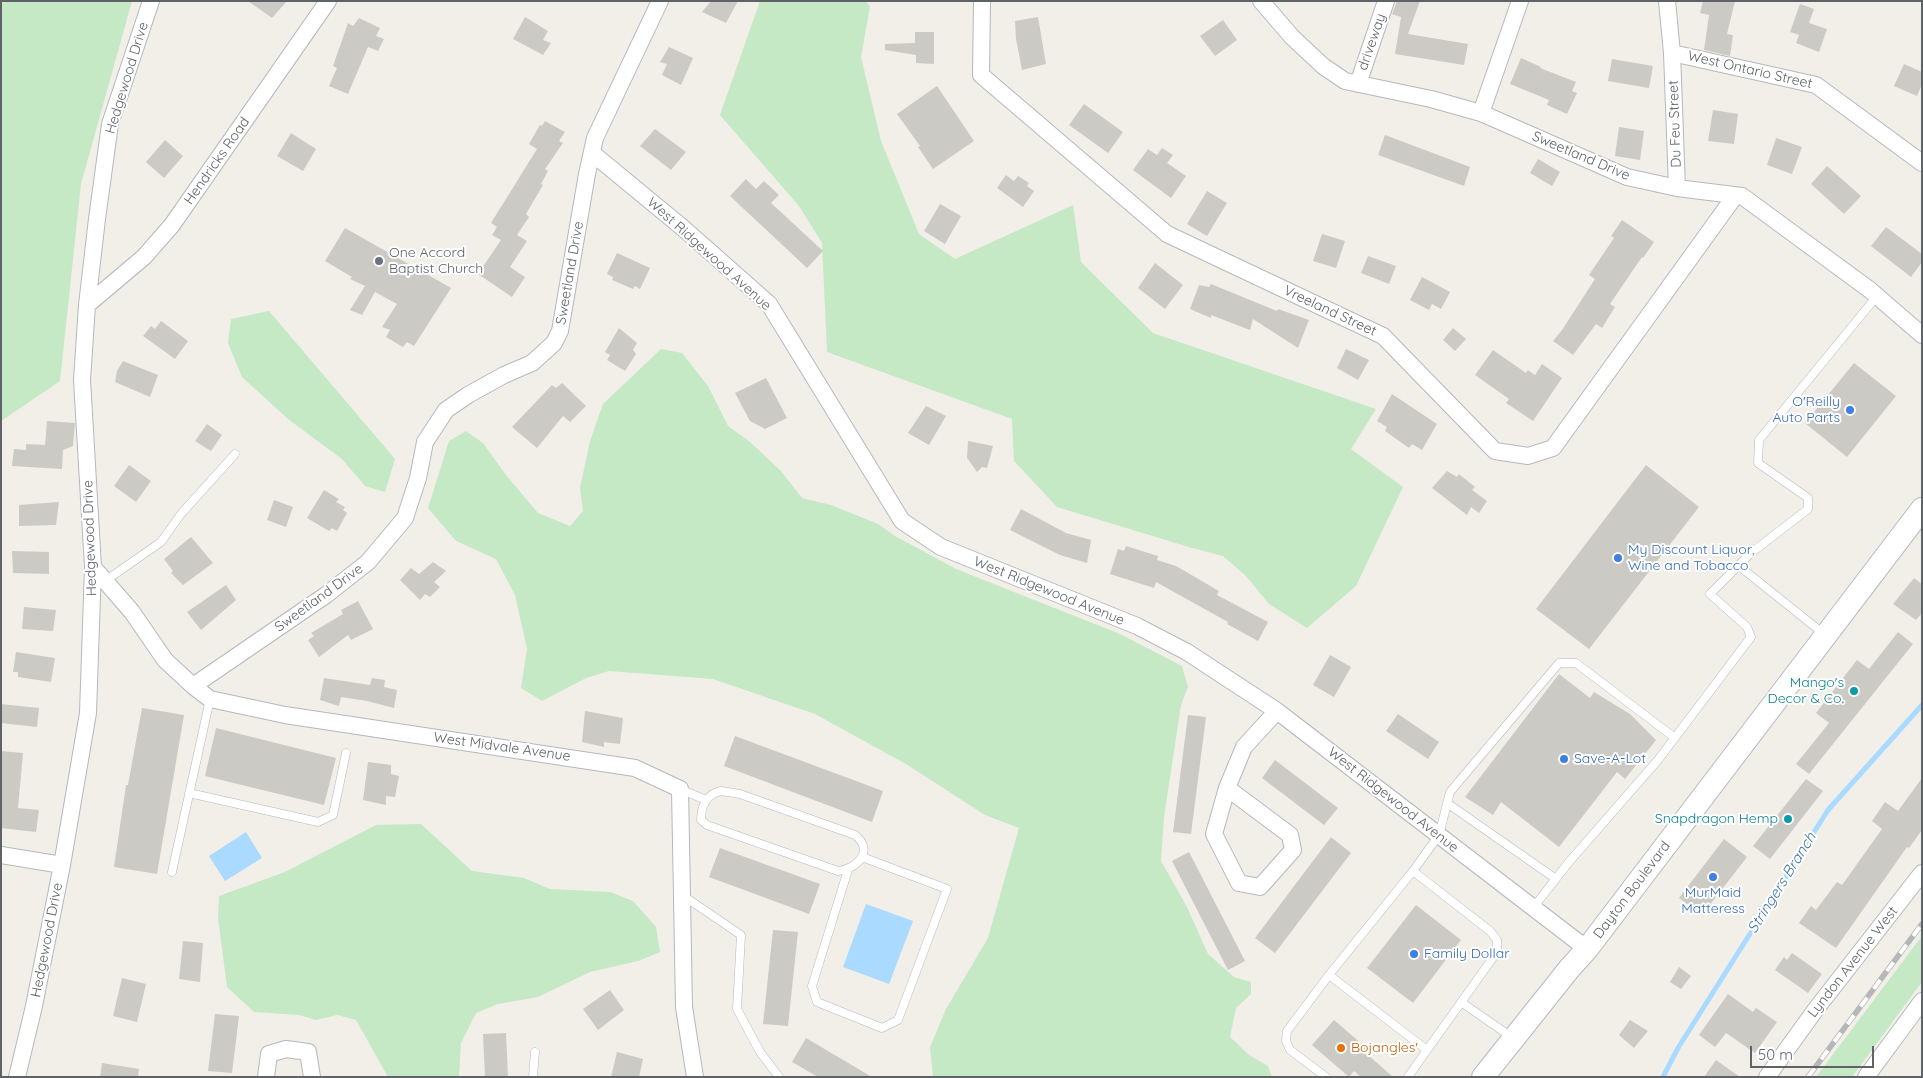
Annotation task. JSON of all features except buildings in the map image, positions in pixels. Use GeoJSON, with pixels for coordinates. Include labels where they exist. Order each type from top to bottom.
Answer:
{"type":"FeatureCollection","features":[{"type":"Feature","properties":{"kind":"main road","name":"Dayton Boulevard"},"geometry":{"type":"LineString","coordinates":[[1483,1077],[1587,949],[1922,508]]}},
{"type":"Feature","properties":{"kind":"street","name":"Hedgewood Drive"},"geometry":{"type":"LineString","coordinates":[[17,1077],[34,1006],[62,865],[88,713],[93,567],[82,380],[87,304],[110,124],[151,1]]}},
{"type":"Feature","properties":{"kind":"street","name":"Hendricks Road"},"geometry":{"type":"LineString","coordinates":[[87,304],[144,257],[172,225],[328,1]]}},
{"type":"Feature","properties":{"kind":"street","name":"Sweetland Drive"},"geometry":{"type":"LineString","coordinates":[[193,686],[326,596],[368,562],[405,518],[418,478],[425,442],[446,410],[468,394],[532,363],[554,343],[560,331],[587,174],[596,138],[660,1]]}},
{"type":"Feature","properties":{"kind":"street","name":"Vreeland Street"},"geometry":{"type":"LineString","coordinates":[[982,1],[980,76],[1167,234],[1383,336],[1495,451],[1528,456],[1554,448],[1735,196]]}},
{"type":"Feature","properties":{"kind":"street","name":"Sweetland Drive"},"geometry":{"type":"LineString","coordinates":[[1261,1],[1292,37],[1323,66],[1344,81],[1431,99],[1481,114],[1627,177],[1677,188],[1742,196],[1877,296],[1922,335]]}},
{"type":"Feature","properties":{"kind":"street","name":"driveway"},"geometry":{"type":"LineString","coordinates":[[1358,84],[1386,1]]}},
{"type":"Feature","properties":{"kind":"street"},"geometry":{"type":"LineString","coordinates":[[1481,114],[1520,1]]}},
{"type":"Feature","properties":{"kind":"street","name":"Du Feu Street"},"geometry":{"type":"LineString","coordinates":[[1667,1],[1672,53],[1677,188]]}},
{"type":"Feature","properties":{"kind":"street","name":"West Ontario Street"},"geometry":{"type":"LineString","coordinates":[[1672,53],[1816,85],[1922,163]]}},
{"type":"Feature","properties":{"kind":"street","name":"West Ridgewood Avenue"},"geometry":{"type":"LineString","coordinates":[[592,153],[683,228],[769,304],[902,521],[941,547],[1137,626],[1187,652],[1277,711],[1587,949]]}},
{"type":"Feature","properties":{"kind":"street","name":"West Midvale Avenue"},"geometry":{"type":"LineString","coordinates":[[93,567],[132,612],[165,660],[210,699],[285,715],[635,768],[680,789]]}},
{"type":"Feature","properties":{"kind":"street"},"geometry":{"type":"LineString","coordinates":[[1227,788],[1290,835],[1293,850],[1260,888],[1240,883],[1214,834],[1227,788],[1244,747],[1277,711]]}},
{"type":"Feature","properties":{"kind":"street"},"geometry":{"type":"LineString","coordinates":[[680,789],[684,1007],[695,1077]]}},
{"type":"Feature","properties":{"kind":"street"},"geometry":{"type":"LineString","coordinates":[[1,855],[62,865]]}},
{"type":"Feature","properties":{"kind":"street","name":"Lyndon Avenue West"},"geometry":{"type":"LineString","coordinates":[[1767,1077],[1816,1009],[1922,872]]}},
{"type":"Feature","properties":{"kind":"street"},"geometry":{"type":"LineString","coordinates":[[1866,1077],[1922,1001]]}},
{"type":"Feature","properties":{"kind":"street"},"geometry":{"type":"LineString","coordinates":[[266,1077],[269,1054],[286,1049],[308,1052],[312,1077]]}},
{"type":"Feature","properties":{"kind":"lane"},"geometry":{"type":"LineString","coordinates":[[1533,908],[1675,738],[1751,637],[1747,627],[1710,594],[1751,553],[1808,509],[1808,498],[1758,463],[1759,440],[1877,296]]}},
{"type":"Feature","properties":{"kind":"lane"},"geometry":{"type":"LineString","coordinates":[[105,581],[161,542],[181,514],[235,454]]}},
{"type":"Feature","properties":{"kind":"lane"},"geometry":{"type":"LineString","coordinates":[[1739,566],[1826,635]]}},
{"type":"Feature","properties":{"kind":"lane"},"geometry":{"type":"LineString","coordinates":[[1326,1077],[1290,1050],[1286,1041],[1287,1031],[1439,836],[1450,792],[1559,663],[1576,663],[1675,738]]}},
{"type":"Feature","properties":{"kind":"lane"},"geometry":{"type":"LineString","coordinates":[[172,872],[210,699]]}},
{"type":"Feature","properties":{"kind":"lane"},"geometry":{"type":"LineString","coordinates":[[189,793],[318,822],[333,815],[346,752]]}},
{"type":"Feature","properties":{"kind":"lane"},"geometry":{"type":"LineString","coordinates":[[680,789],[706,800]]}},
{"type":"Feature","properties":{"kind":"lane"},"geometry":{"type":"LineString","coordinates":[[730,791],[855,836],[861,840],[863,847],[862,857],[858,864],[848,870],[838,871],[707,825],[701,820],[701,812],[706,800],[715,792],[730,791]]}},
{"type":"Feature","properties":{"kind":"lane"},"geometry":{"type":"LineString","coordinates":[[1447,804],[1556,879]]}},
{"type":"Feature","properties":{"kind":"lane"},"geometry":{"type":"LineString","coordinates":[[848,870],[812,986],[817,1002],[882,1028],[898,1020],[947,889],[862,857]]}},
{"type":"Feature","properties":{"kind":"lane"},"geometry":{"type":"LineString","coordinates":[[1408,1077],[1498,952],[1498,940],[1490,931],[1413,871]]}},
{"type":"Feature","properties":{"kind":"lane"},"geometry":{"type":"LineString","coordinates":[[682,895],[741,934],[737,1009],[760,1052],[779,1077]]}},
{"type":"Feature","properties":{"kind":"lane"},"geometry":{"type":"LineString","coordinates":[[1329,975],[1427,1050]]}},
{"type":"Feature","properties":{"kind":"lane"},"geometry":{"type":"LineString","coordinates":[[1461,1002],[1514,1038]]}},
{"type":"Feature","properties":{"kind":"lane"},"geometry":{"type":"LineString","coordinates":[[533,1077],[535,1052]]}},
{"type":"Feature","properties":{"kind":"green space"},"geometry":{"type":"Polygon","coordinates":[[[1,1],[132,1],[81,184],[60,381],[1,421],[1,1]]]}},
{"type":"Feature","properties":{"kind":"green space"},"geometry":{"type":"Polygon","coordinates":[[[760,1],[866,1],[870,6],[861,57],[881,141],[919,234],[955,259],[1073,205],[1081,262],[1153,333],[1376,409],[1351,449],[1403,487],[1356,586],[1307,628],[1269,604],[1246,576],[1223,556],[1057,507],[1014,461],[1012,419],[827,352],[822,243],[799,206],[720,115],[760,1]]]}},
{"type":"Feature","properties":{"kind":"green space"},"geometry":{"type":"Polygon","coordinates":[[[269,311],[395,459],[385,492],[365,486],[342,459],[288,419],[242,377],[228,343],[231,319],[269,311]]]}},
{"type":"Feature","properties":{"kind":"green space"},"geometry":{"type":"Polygon","coordinates":[[[661,349],[682,353],[708,386],[728,426],[750,442],[781,471],[802,498],[831,505],[878,524],[895,536],[956,569],[1120,634],[1182,666],[1188,687],[1181,705],[1164,817],[1161,861],[1187,907],[1208,954],[1234,977],[1251,982],[1251,994],[1236,1008],[1230,1037],[1249,1055],[1268,1066],[1272,1077],[933,1077],[930,1047],[946,1009],[988,938],[1019,828],[985,815],[906,764],[815,714],[713,679],[609,671],[586,678],[542,701],[521,688],[527,649],[515,595],[496,559],[456,541],[428,508],[449,441],[466,431],[483,443],[506,475],[538,513],[570,526],[583,511],[580,488],[590,441],[603,404],[661,349]]]}},
{"type":"Feature","properties":{"kind":"green space"},"geometry":{"type":"Polygon","coordinates":[[[421,824],[472,871],[524,878],[550,889],[610,892],[633,901],[656,927],[660,952],[638,961],[590,972],[538,997],[498,1004],[476,1013],[461,1043],[459,1077],[388,1077],[356,1020],[337,1015],[316,1020],[299,1015],[254,1012],[227,987],[218,918],[219,896],[285,872],[376,825],[421,824]]]}},
{"type":"Feature","properties":{"kind":"green space"},"geometry":{"type":"Polygon","coordinates":[[[1922,936],[1922,982],[1852,1077],[1816,1077],[1922,936]]]}},
{"type":"Feature","properties":{"kind":"water"},"geometry":{"type":"Polygon","coordinates":[[[246,832],[262,858],[225,881],[209,856],[246,832]]]}},
{"type":"Feature","properties":{"kind":"water"},"geometry":{"type":"Polygon","coordinates":[[[866,904],[913,921],[889,984],[843,967],[866,904]]]}},
{"type":"Feature","properties":{"kind":"waterway","name":"Stringers Branch"},"geometry":{"type":"LineString","coordinates":[[1663,1077],[1678,1048],[1828,810],[1922,705]]}},
{"type":"Feature","properties":{"kind":"railway"},"geometry":{"type":"LineString","coordinates":[[1808,1077],[1922,924]]}},
{"type":"Feature","properties":{"kind":"place","name":"One Accord Baptist Church"},"geometry":{"type":"Point","coordinates":[379,261]}},
{"type":"Feature","properties":{"kind":"place","name":"O'Reilly Auto Parts"},"geometry":{"type":"Point","coordinates":[1850,410]}},
{"type":"Feature","properties":{"kind":"place","name":"My Discount Liquor, Wine and Tobacco"},"geometry":{"type":"Point","coordinates":[1618,558]}},
{"type":"Feature","properties":{"kind":"place","name":"Mango's Decor & Co."},"geometry":{"type":"Point","coordinates":[1854,691]}},
{"type":"Feature","properties":{"kind":"place","name":"Save-A-Lot"},"geometry":{"type":"Point","coordinates":[1564,759]}},
{"type":"Feature","properties":{"kind":"place","name":"Snapdragon Hemp"},"geometry":{"type":"Point","coordinates":[1788,819]}},
{"type":"Feature","properties":{"kind":"place","name":"MurMaid Matteress"},"geometry":{"type":"Point","coordinates":[1713,877]}},
{"type":"Feature","properties":{"kind":"place","name":"Family Dollar"},"geometry":{"type":"Point","coordinates":[1414,954]}},
{"type":"Feature","properties":{"kind":"place","name":"Bojangles'"},"geometry":{"type":"Point","coordinates":[1341,1048]}}]}
